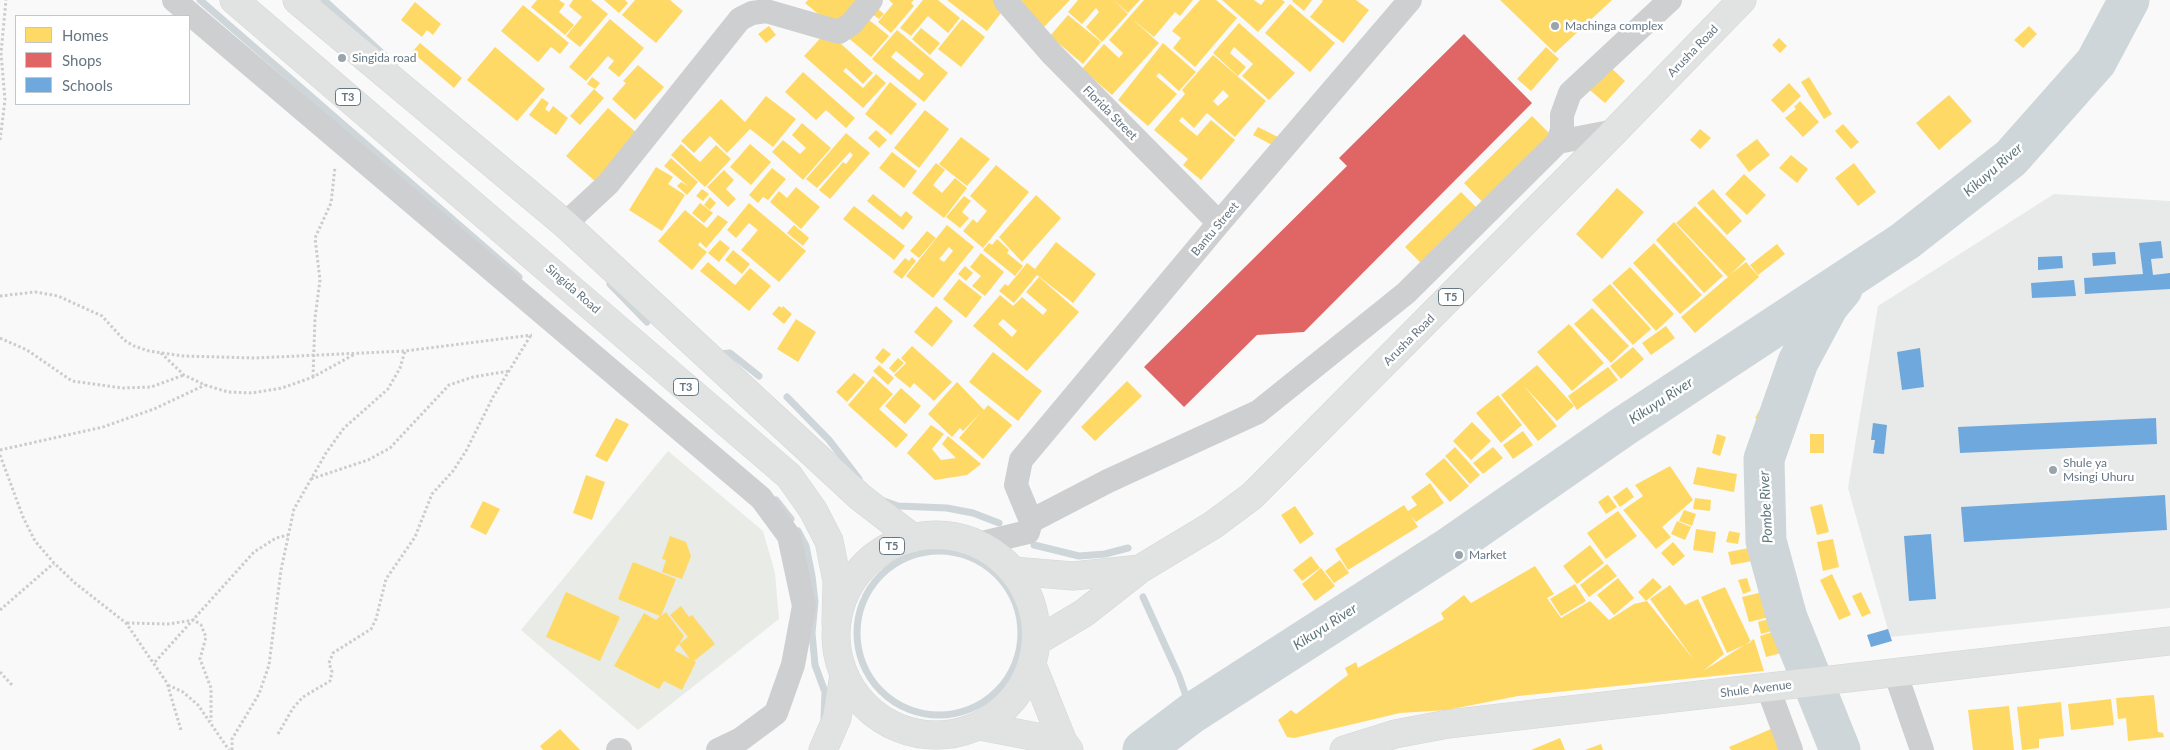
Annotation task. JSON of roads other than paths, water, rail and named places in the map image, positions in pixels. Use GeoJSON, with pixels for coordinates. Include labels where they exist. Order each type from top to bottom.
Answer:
{"type":"FeatureCollection","features":[{"type":"Feature","properties":{"kind":"main road","name":"Singida Road"},"geometry":{"type":"LineString","coordinates":[[234,0],[789,476],[813,510],[829,541],[837,582],[836,623]]}},
{"type":"Feature","properties":{"kind":"main road"},"geometry":{"type":"LineString","coordinates":[[297,0],[565,224],[860,497],[913,538]]}},
{"type":"Feature","properties":{"kind":"main road","name":"Arusha Road"},"geometry":{"type":"LineString","coordinates":[[1140,569],[1213,525],[1252,496],[1615,131],[1742,0]]}},
{"type":"Feature","properties":{"kind":"main road","name":"T5"},"geometry":{"type":"LineString","coordinates":[[902,750],[938,736],[959,733],[980,726],[1003,711],[1020,690],[1034,653],[1032,608],[1027,592],[1013,571],[997,556],[978,544],[934,535],[913,538],[890,546],[869,561],[852,579],[841,602],[836,623],[837,650],[844,676],[859,700],[882,720],[909,732],[938,736]]}},
{"type":"Feature","properties":{"kind":"main road","name":"T5"},"geometry":{"type":"LineString","coordinates":[[1013,571],[1073,576],[1140,569]]}},
{"type":"Feature","properties":{"kind":"main road","name":"T5"},"geometry":{"type":"LineString","coordinates":[[1034,653],[1140,569]]}},
{"type":"Feature","properties":{"kind":"main road","name":"Shule Avenue"},"geometry":{"type":"LineString","coordinates":[[1344,750],[1394,734],[1448,724],[1768,688],[1852,676],[2170,641]]}},
{"type":"Feature","properties":{"kind":"main road"},"geometry":{"type":"LineString","coordinates":[[1034,653],[1066,746]]}},
{"type":"Feature","properties":{"kind":"main road","name":"T5"},"geometry":{"type":"LineString","coordinates":[[823,750],[837,718],[844,676]]}},
{"type":"Feature","properties":{"kind":"main road"},"geometry":{"type":"LineString","coordinates":[[980,726],[1066,746]]}},
{"type":"Feature","properties":{"kind":"street"},"geometry":{"type":"LineString","coordinates":[[174,0],[761,498],[789,536],[804,606],[790,674],[776,713],[741,739],[718,750]]}},
{"type":"Feature","properties":{"kind":"street"},"geometry":{"type":"LineString","coordinates":[[565,224],[608,184],[740,20],[752,13],[766,11],[839,32],[851,24],[871,0]]}},
{"type":"Feature","properties":{"kind":"street","name":"Florida Street"},"geometry":{"type":"LineString","coordinates":[[1005,0],[1052,54],[1220,223]]}},
{"type":"Feature","properties":{"kind":"street","name":"Bantu Street"},"geometry":{"type":"LineString","coordinates":[[1031,522],[1016,485],[1022,460],[1410,0]]}},
{"type":"Feature","properties":{"kind":"street"},"geometry":{"type":"LineString","coordinates":[[978,544],[1028,532],[1031,522],[1108,481],[1258,412],[1406,293],[1558,142],[1562,130],[1562,115],[1570,93],[1670,0]]}},
{"type":"Feature","properties":{"kind":"street"},"geometry":{"type":"LineString","coordinates":[[1558,142],[1615,131]]}},
{"type":"Feature","properties":{"kind":"street"},"geometry":{"type":"LineString","coordinates":[[1895,672],[1922,750]]}},
{"type":"Feature","properties":{"kind":"street"},"geometry":{"type":"LineString","coordinates":[[1768,688],[1790,750]]}},
{"type":"Feature","properties":{"kind":"waterway"},"geometry":{"type":"LineString","coordinates":[[200,0],[519,277]]}},
{"type":"Feature","properties":{"kind":"waterway"},"geometry":{"type":"LineString","coordinates":[[324,0],[394,64]]}},
{"type":"Feature","properties":{"kind":"waterway","name":"Kikuyu River"},"geometry":{"type":"LineString","coordinates":[[1143,750],[1192,713],[1447,549],[1624,426],[1905,241],[2011,158],[2096,62],[2129,0]]}},
{"type":"Feature","properties":{"kind":"waterway"},"geometry":{"type":"LineString","coordinates":[[610,284],[647,322]]}},
{"type":"Feature","properties":{"kind":"waterway","name":"Pombe River"},"geometry":{"type":"LineString","coordinates":[[1840,750],[1787,618],[1766,541],[1764,459],[1798,362],[1828,306],[1842,289]]}},
{"type":"Feature","properties":{"kind":"waterway"},"geometry":{"type":"LineString","coordinates":[[717,354],[730,353],[759,376]]}},
{"type":"Feature","properties":{"kind":"waterway"},"geometry":{"type":"LineString","coordinates":[[787,397],[829,440],[859,479]]}},
{"type":"Feature","properties":{"kind":"waterway"},"geometry":{"type":"LineString","coordinates":[[776,500],[791,519]]}},
{"type":"Feature","properties":{"kind":"waterway"},"geometry":{"type":"LineString","coordinates":[[884,501],[898,506],[947,508],[973,513],[999,523]]}},
{"type":"Feature","properties":{"kind":"waterway"},"geometry":{"type":"LineString","coordinates":[[798,531],[806,546],[812,576],[815,602],[812,633],[815,665],[825,692],[824,718]]}},
{"type":"Feature","properties":{"kind":"waterway"},"geometry":{"type":"LineString","coordinates":[[1034,545],[1079,556],[1105,554],[1128,548]]}},
{"type":"Feature","properties":{"kind":"waterway"},"geometry":{"type":"LineString","coordinates":[[931,551],[947,551],[970,557],[985,565],[997,575],[1007,587],[1015,602],[1021,625],[1021,633],[1021,641],[1015,664],[1007,679],[997,691],[985,701],[970,709],[947,715],[931,715],[908,709],[893,701],[871,679],[861,657],[857,641],[857,625],[863,602],[871,587],[893,565],[915,555],[931,551]]}},
{"type":"Feature","properties":{"kind":"waterway"},"geometry":{"type":"LineString","coordinates":[[1143,597],[1179,676],[1192,713]]}},
{"type":"Feature","properties":{"kind":"place","name":"Machinga complex"},"geometry":{"type":"Point","coordinates":[1555,26]}},
{"type":"Feature","properties":{"kind":"place","name":"Singida road"},"geometry":{"type":"Point","coordinates":[342,58]}},
{"type":"Feature","properties":{"kind":"place","name":"Shule ya Msingi Uhuru"},"geometry":{"type":"Point","coordinates":[2053,470]}},
{"type":"Feature","properties":{"kind":"place","name":"Market"},"geometry":{"type":"Point","coordinates":[1459,555]}}]}
